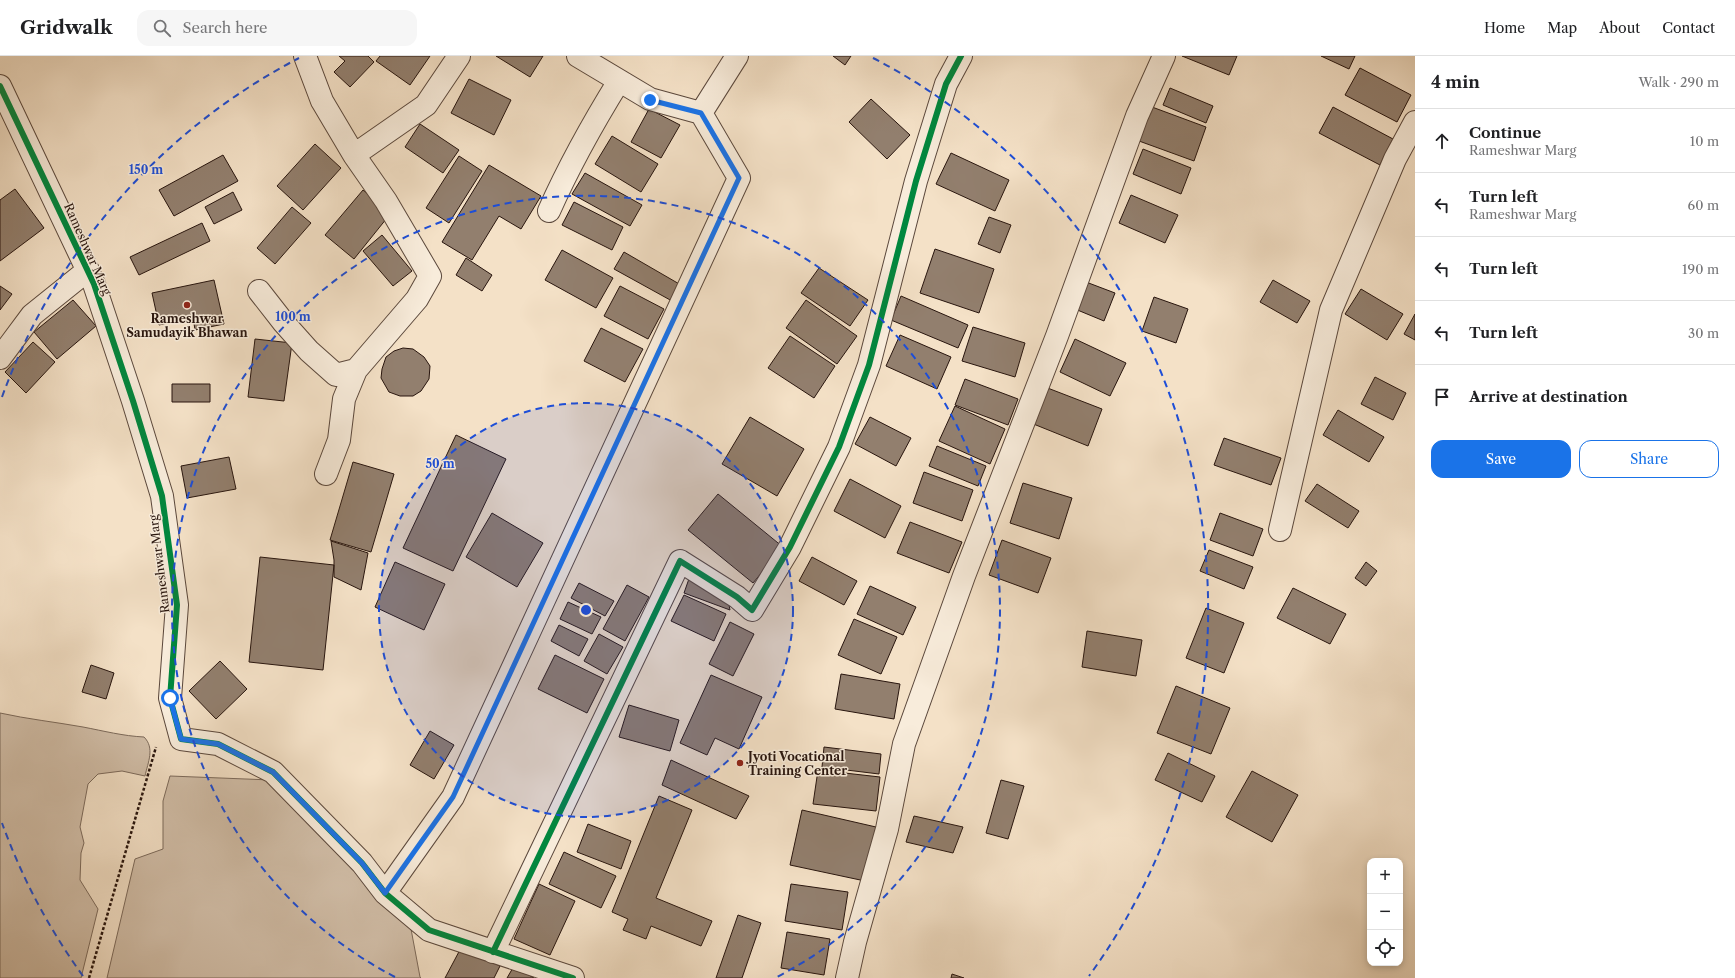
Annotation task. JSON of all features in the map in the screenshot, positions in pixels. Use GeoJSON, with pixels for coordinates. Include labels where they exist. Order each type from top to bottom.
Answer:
{"type":"FeatureCollection","features":[{"type":"Feature","properties":{"kind":"street"},"geometry":{"type":"LineString","coordinates":[[305,56],[322,101],[354,155],[386,202],[430,276],[417,299],[356,370],[344,399],[339,440],[326,474]]}},
{"type":"Feature","properties":{"kind":"street"},"geometry":{"type":"LineString","coordinates":[[354,155],[426,104],[459,56]]}},
{"type":"Feature","properties":{"kind":"street"},"geometry":{"type":"LineString","coordinates":[[385,893],[453,797],[739,178],[701,113],[650,100],[578,56]]}},
{"type":"Feature","properties":{"kind":"street"},"geometry":{"type":"LineString","coordinates":[[701,113],[737,56]]}},
{"type":"Feature","properties":{"kind":"street"},"geometry":{"type":"LineString","coordinates":[[493,952],[680,561],[737,597],[752,610],[790,547],[839,447],[869,365],[916,181],[946,84],[961,56]]}},
{"type":"Feature","properties":{"kind":"street"},"geometry":{"type":"LineString","coordinates":[[847,978],[855,942],[887,829],[904,744],[964,576],[1057,336],[1136,116],[1164,56]]}},
{"type":"Feature","properties":{"kind":"street"},"geometry":{"type":"LineString","coordinates":[[549,211],[597,117],[619,81]]}},
{"type":"Feature","properties":{"kind":"street","name":"Rameshwar Marg"},"geometry":{"type":"LineString","coordinates":[[0,86],[94,284],[133,401],[162,496],[177,605],[170,698],[181,739],[218,744],[273,772],[362,863],[385,893],[429,930],[573,978]]}},
{"type":"Feature","properties":{"kind":"street"},"geometry":{"type":"LineString","coordinates":[[1280,530],[1332,310],[1395,159],[1415,122]]}},
{"type":"Feature","properties":{"kind":"street"},"geometry":{"type":"LineString","coordinates":[[0,358],[32,315],[88,270]]}},
{"type":"Feature","properties":{"kind":"street"},"geometry":{"type":"LineString","coordinates":[[259,291],[284,323],[309,351],[336,375],[356,370]]}},
{"type":"Feature","properties":{"kind":"path"},"geometry":{"type":"LineString","coordinates":[[89,978],[157,744]]}},
{"type":"Feature","properties":{"kind":"shaded area"},"geometry":{"type":"Polygon","coordinates":[[[0,713],[144,737],[149,746],[150,755],[145,776],[122,771],[98,774],[88,784],[80,827],[84,843],[81,853],[80,880],[98,909],[81,978],[0,978],[0,713]]]}},
{"type":"Feature","properties":{"kind":"shaded area"},"geometry":{"type":"Polygon","coordinates":[[[170,776],[271,780],[411,929],[421,978],[107,978],[135,859],[163,849],[163,801],[170,776]]]}},
{"type":"Feature","properties":{"kind":"building"},"geometry":{"type":"Polygon","coordinates":[[[339,56],[368,56],[374,62],[350,87],[334,72],[345,61],[339,56]]]}},
{"type":"Feature","properties":{"kind":"building"},"geometry":{"type":"Polygon","coordinates":[[[380,56],[430,56],[410,85],[376,61],[380,56]]]}},
{"type":"Feature","properties":{"kind":"building"},"geometry":{"type":"Polygon","coordinates":[[[496,56],[543,56],[530,77],[496,56]]]}},
{"type":"Feature","properties":{"kind":"building"},"geometry":{"type":"Polygon","coordinates":[[[833,56],[851,56],[845,65],[833,56]]]}},
{"type":"Feature","properties":{"kind":"building"},"geometry":{"type":"Polygon","coordinates":[[[1182,56],[1237,56],[1229,75],[1182,56]]]}},
{"type":"Feature","properties":{"kind":"building"},"geometry":{"type":"Polygon","coordinates":[[[1321,56],[1355,56],[1349,69],[1321,56]]]}},
{"type":"Feature","properties":{"kind":"building"},"geometry":{"type":"Polygon","coordinates":[[[1360,68],[1411,95],[1397,122],[1345,95],[1360,68]]]}},
{"type":"Feature","properties":{"kind":"building"},"geometry":{"type":"Polygon","coordinates":[[[469,79],[511,100],[494,135],[451,113],[469,79]]]}},
{"type":"Feature","properties":{"kind":"building"},"geometry":{"type":"Polygon","coordinates":[[[1170,88],[1213,106],[1206,123],[1163,105],[1170,88]]]}},
{"type":"Feature","properties":{"kind":"building"},"geometry":{"type":"Polygon","coordinates":[[[871,99],[910,135],[887,159],[849,122],[871,99]]]}},
{"type":"Feature","properties":{"kind":"building"},"geometry":{"type":"Polygon","coordinates":[[[1152,107],[1206,127],[1194,161],[1139,141],[1152,107]]]}},
{"type":"Feature","properties":{"kind":"building"},"geometry":{"type":"Polygon","coordinates":[[[1333,107],[1393,139],[1380,165],[1319,133],[1333,107]]]}},
{"type":"Feature","properties":{"kind":"building"},"geometry":{"type":"Polygon","coordinates":[[[649,109],[680,125],[661,158],[631,142],[649,109]]]}},
{"type":"Feature","properties":{"kind":"building"},"geometry":{"type":"Polygon","coordinates":[[[420,124],[459,150],[443,173],[405,147],[420,124]]]}},
{"type":"Feature","properties":{"kind":"building"},"geometry":{"type":"Polygon","coordinates":[[[612,136],[658,164],[641,192],[595,164],[612,136]]]}},
{"type":"Feature","properties":{"kind":"building"},"geometry":{"type":"Polygon","coordinates":[[[315,144],[341,168],[303,210],[277,186],[315,144]]]}},
{"type":"Feature","properties":{"kind":"building"},"geometry":{"type":"Polygon","coordinates":[[[1143,149],[1191,168],[1181,194],[1133,174],[1143,149]]]}},
{"type":"Feature","properties":{"kind":"building"},"geometry":{"type":"Polygon","coordinates":[[[951,153],[1009,180],[995,211],[936,184],[951,153]]]}},
{"type":"Feature","properties":{"kind":"building"},"geometry":{"type":"Polygon","coordinates":[[[223,155],[238,181],[174,216],[159,190],[223,155]]]}},
{"type":"Feature","properties":{"kind":"building"},"geometry":{"type":"Polygon","coordinates":[[[459,156],[482,171],[449,223],[426,208],[459,156]]]}},
{"type":"Feature","properties":{"kind":"building"},"geometry":{"type":"Polygon","coordinates":[[[489,165],[541,196],[521,229],[499,216],[472,260],[442,242],[489,165]]]}},
{"type":"Feature","properties":{"kind":"building"},"geometry":{"type":"Polygon","coordinates":[[[585,173],[642,205],[630,226],[572,194],[585,173]]]}},
{"type":"Feature","properties":{"kind":"building"},"geometry":{"type":"Polygon","coordinates":[[[15,189],[44,228],[0,261],[0,200],[15,189]]]}},
{"type":"Feature","properties":{"kind":"building"},"geometry":{"type":"Polygon","coordinates":[[[363,190],[391,213],[354,259],[325,235],[363,190]]]}},
{"type":"Feature","properties":{"kind":"building"},"geometry":{"type":"Polygon","coordinates":[[[233,192],[242,210],[214,224],[205,207],[233,192]]]}},
{"type":"Feature","properties":{"kind":"building"},"geometry":{"type":"Polygon","coordinates":[[[1131,195],[1178,215],[1165,243],[1119,223],[1131,195]]]}},
{"type":"Feature","properties":{"kind":"building"},"geometry":{"type":"Polygon","coordinates":[[[574,202],[623,227],[612,250],[562,225],[574,202]]]}},
{"type":"Feature","properties":{"kind":"building"},"geometry":{"type":"Polygon","coordinates":[[[292,207],[311,223],[275,264],[257,248],[292,207]]]}},
{"type":"Feature","properties":{"kind":"building"},"geometry":{"type":"Polygon","coordinates":[[[989,217],[1011,225],[1000,253],[978,244],[989,217]]]}},
{"type":"Feature","properties":{"kind":"building"},"geometry":{"type":"Polygon","coordinates":[[[202,223],[210,241],[139,275],[130,257],[202,223]]]}},
{"type":"Feature","properties":{"kind":"building"},"geometry":{"type":"Polygon","coordinates":[[[382,235],[412,271],[393,286],[363,251],[382,235]]]}},
{"type":"Feature","properties":{"kind":"building"},"geometry":{"type":"Polygon","coordinates":[[[935,249],[994,269],[979,313],[920,293],[935,249]]]}},
{"type":"Feature","properties":{"kind":"building"},"geometry":{"type":"Polygon","coordinates":[[[562,250],[613,278],[596,308],[545,280],[562,250]]]}},
{"type":"Feature","properties":{"kind":"building"},"geometry":{"type":"Polygon","coordinates":[[[624,252],[681,285],[672,301],[614,269],[624,252]]]}},
{"type":"Feature","properties":{"kind":"building"},"geometry":{"type":"Polygon","coordinates":[[[466,258],[492,275],[482,291],[456,275],[466,258]]]}},
{"type":"Feature","properties":{"kind":"building"},"geometry":{"type":"Polygon","coordinates":[[[819,268],[868,300],[850,326],[801,293],[819,268]]]}},
{"type":"Feature","properties":{"kind":"building","name":"Rameshwar Samudayik Bhawan"},"geometry":{"type":"Polygon","coordinates":[[[214,280],[224,324],[195,330],[193,317],[159,325],[152,293],[214,280]]]}},
{"type":"Feature","properties":{"kind":"building"},"geometry":{"type":"Polygon","coordinates":[[[1273,280],[1310,301],[1297,323],[1260,302],[1273,280]]]}},
{"type":"Feature","properties":{"kind":"building"},"geometry":{"type":"Polygon","coordinates":[[[1086,282],[1115,293],[1104,321],[1075,309],[1086,282]]]}},
{"type":"Feature","properties":{"kind":"building"},"geometry":{"type":"Polygon","coordinates":[[[0,286],[12,294],[0,310],[0,286]]]}},
{"type":"Feature","properties":{"kind":"building"},"geometry":{"type":"Polygon","coordinates":[[[620,286],[664,309],[648,339],[604,316],[620,286]]]}},
{"type":"Feature","properties":{"kind":"building"},"geometry":{"type":"Polygon","coordinates":[[[1361,289],[1403,314],[1387,340],[1345,314],[1361,289]]]}},
{"type":"Feature","properties":{"kind":"building"},"geometry":{"type":"Polygon","coordinates":[[[901,296],[968,325],[958,348],[891,320],[901,296]]]}},
{"type":"Feature","properties":{"kind":"building"},"geometry":{"type":"Polygon","coordinates":[[[1154,297],[1188,309],[1176,343],[1142,331],[1154,297]]]}},
{"type":"Feature","properties":{"kind":"building"},"geometry":{"type":"Polygon","coordinates":[[[73,300],[96,326],[57,359],[34,332],[73,300]]]}},
{"type":"Feature","properties":{"kind":"building"},"geometry":{"type":"Polygon","coordinates":[[[806,300],[857,336],[837,364],[786,328],[806,300]]]}},
{"type":"Feature","properties":{"kind":"building"},"geometry":{"type":"Polygon","coordinates":[[[1415,314],[1415,340],[1404,334],[1415,314]]]}},
{"type":"Feature","properties":{"kind":"building"},"geometry":{"type":"Polygon","coordinates":[[[973,327],[1025,343],[1015,377],[962,361],[973,327]]]}},
{"type":"Feature","properties":{"kind":"building"},"geometry":{"type":"Polygon","coordinates":[[[601,328],[643,349],[625,382],[584,361],[601,328]]]}},
{"type":"Feature","properties":{"kind":"building"},"geometry":{"type":"Polygon","coordinates":[[[900,335],[951,357],[937,389],[886,366],[900,335]]]}},
{"type":"Feature","properties":{"kind":"building"},"geometry":{"type":"Polygon","coordinates":[[[790,336],[835,366],[814,398],[768,368],[790,336]]]}},
{"type":"Feature","properties":{"kind":"building"},"geometry":{"type":"Polygon","coordinates":[[[255,339],[292,343],[284,401],[248,397],[255,339]]]}},
{"type":"Feature","properties":{"kind":"building"},"geometry":{"type":"Polygon","coordinates":[[[1075,339],[1126,363],[1110,396],[1060,372],[1075,339]]]}},
{"type":"Feature","properties":{"kind":"building"},"geometry":{"type":"Polygon","coordinates":[[[33,342],[55,362],[26,393],[5,372],[33,342]]]}},
{"type":"Feature","properties":{"kind":"building"},"geometry":{"type":"Polygon","coordinates":[[[403,348],[413,349],[424,357],[430,366],[429,379],[421,391],[413,396],[400,396],[389,392],[381,378],[386,357],[394,351],[403,348]]]}},
{"type":"Feature","properties":{"kind":"building"},"geometry":{"type":"Polygon","coordinates":[[[1375,377],[1406,393],[1393,420],[1361,404],[1375,377]]]}},
{"type":"Feature","properties":{"kind":"building"},"geometry":{"type":"Polygon","coordinates":[[[965,379],[1018,399],[1008,425],[955,405],[965,379]]]}},
{"type":"Feature","properties":{"kind":"building"},"geometry":{"type":"Polygon","coordinates":[[[172,384],[210,384],[210,402],[172,402],[172,384]]]}},
{"type":"Feature","properties":{"kind":"building"},"geometry":{"type":"Polygon","coordinates":[[[1045,387],[1102,409],[1088,446],[1031,423],[1045,387]]]}},
{"type":"Feature","properties":{"kind":"building"},"geometry":{"type":"Polygon","coordinates":[[[955,406],[1005,429],[990,464],[939,441],[955,406]]]}},
{"type":"Feature","properties":{"kind":"building"},"geometry":{"type":"Polygon","coordinates":[[[1338,410],[1384,437],[1369,462],[1323,435],[1338,410]]]}},
{"type":"Feature","properties":{"kind":"building"},"geometry":{"type":"Polygon","coordinates":[[[750,417],[804,449],[777,496],[722,464],[750,417]]]}},
{"type":"Feature","properties":{"kind":"building"},"geometry":{"type":"Polygon","coordinates":[[[870,417],[911,438],[896,466],[855,444],[870,417]]]}},
{"type":"Feature","properties":{"kind":"building"},"geometry":{"type":"Polygon","coordinates":[[[456,435],[506,459],[453,571],[403,548],[456,435]]]}},
{"type":"Feature","properties":{"kind":"building"},"geometry":{"type":"Polygon","coordinates":[[[1224,438],[1281,458],[1271,485],[1214,465],[1224,438]]]}},
{"type":"Feature","properties":{"kind":"building"},"geometry":{"type":"Polygon","coordinates":[[[937,446],[986,466],[978,486],[929,466],[937,446]]]}},
{"type":"Feature","properties":{"kind":"building"},"geometry":{"type":"Polygon","coordinates":[[[229,457],[236,489],[187,498],[181,466],[229,457]]]}},
{"type":"Feature","properties":{"kind":"building"},"geometry":{"type":"Polygon","coordinates":[[[353,462],[394,474],[371,552],[330,540],[353,462]]]}},
{"type":"Feature","properties":{"kind":"building"},"geometry":{"type":"Polygon","coordinates":[[[924,472],[973,490],[962,521],[913,503],[924,472]]]}},
{"type":"Feature","properties":{"kind":"building"},"geometry":{"type":"Polygon","coordinates":[[[850,479],[901,506],[885,538],[834,511],[850,479]]]}},
{"type":"Feature","properties":{"kind":"building"},"geometry":{"type":"Polygon","coordinates":[[[1023,483],[1072,498],[1059,539],[1010,523],[1023,483]]]}},
{"type":"Feature","properties":{"kind":"building"},"geometry":{"type":"Polygon","coordinates":[[[1317,484],[1359,511],[1348,528],[1305,501],[1317,484]]]}},
{"type":"Feature","properties":{"kind":"building"},"geometry":{"type":"Polygon","coordinates":[[[718,494],[783,547],[753,583],[688,530],[718,494]]]}},
{"type":"Feature","properties":{"kind":"building"},"geometry":{"type":"Polygon","coordinates":[[[492,513],[543,543],[517,587],[466,557],[492,513]]]}},
{"type":"Feature","properties":{"kind":"building"},"geometry":{"type":"Polygon","coordinates":[[[1220,513],[1263,529],[1253,556],[1210,540],[1220,513]]]}},
{"type":"Feature","properties":{"kind":"building"},"geometry":{"type":"Polygon","coordinates":[[[910,522],[962,542],[949,573],[897,553],[910,522]]]}},
{"type":"Feature","properties":{"kind":"building"},"geometry":{"type":"Polygon","coordinates":[[[1002,540],[1051,558],[1038,593],[989,575],[1002,540]]]}},
{"type":"Feature","properties":{"kind":"building"},"geometry":{"type":"Polygon","coordinates":[[[331,541],[368,553],[361,590],[334,577],[334,560],[331,541]]]}},
{"type":"Feature","properties":{"kind":"building"},"geometry":{"type":"Polygon","coordinates":[[[1209,550],[1253,567],[1244,589],[1200,571],[1209,550]]]}},
{"type":"Feature","properties":{"kind":"building"},"geometry":{"type":"Polygon","coordinates":[[[260,557],[334,565],[323,670],[249,662],[260,557]]]}},
{"type":"Feature","properties":{"kind":"building"},"geometry":{"type":"Polygon","coordinates":[[[812,557],[857,581],[844,605],[799,581],[812,557]]]}},
{"type":"Feature","properties":{"kind":"building"},"geometry":{"type":"Polygon","coordinates":[[[395,562],[445,584],[424,630],[375,607],[395,562]]]}},
{"type":"Feature","properties":{"kind":"building"},"geometry":{"type":"Polygon","coordinates":[[[1366,562],[1377,571],[1366,586],[1355,578],[1366,562]]]}},
{"type":"Feature","properties":{"kind":"building"},"geometry":{"type":"Polygon","coordinates":[[[691,573],[727,595],[730,610],[684,593],[691,573]]]}},
{"type":"Feature","properties":{"kind":"building"},"geometry":{"type":"Polygon","coordinates":[[[579,583],[614,601],[605,616],[571,598],[579,583]]]}},
{"type":"Feature","properties":{"kind":"building"},"geometry":{"type":"Polygon","coordinates":[[[627,585],[649,597],[625,641],[603,629],[627,585]]]}},
{"type":"Feature","properties":{"kind":"building"},"geometry":{"type":"Polygon","coordinates":[[[870,586],[916,607],[903,635],[857,614],[870,586]]]}},
{"type":"Feature","properties":{"kind":"building"},"geometry":{"type":"Polygon","coordinates":[[[1293,588],[1346,614],[1330,644],[1277,618],[1293,588]]]}},
{"type":"Feature","properties":{"kind":"building"},"geometry":{"type":"Polygon","coordinates":[[[684,595],[726,614],[714,641],[671,621],[684,595]]]}},
{"type":"Feature","properties":{"kind":"building"},"geometry":{"type":"Polygon","coordinates":[[[568,602],[601,617],[592,634],[560,619],[568,602]]]}},
{"type":"Feature","properties":{"kind":"building"},"geometry":{"type":"Polygon","coordinates":[[[1206,608],[1244,623],[1224,673],[1186,658],[1206,608]]]}},
{"type":"Feature","properties":{"kind":"building"},"geometry":{"type":"Polygon","coordinates":[[[854,619],[897,637],[881,674],[838,655],[854,619]]]}},
{"type":"Feature","properties":{"kind":"building"},"geometry":{"type":"Polygon","coordinates":[[[730,622],[754,634],[733,676],[709,664],[730,622]]]}},
{"type":"Feature","properties":{"kind":"building"},"geometry":{"type":"Polygon","coordinates":[[[559,625],[588,639],[579,656],[551,641],[559,625]]]}},
{"type":"Feature","properties":{"kind":"building"},"geometry":{"type":"Polygon","coordinates":[[[1087,631],[1142,640],[1136,676],[1082,667],[1087,631]]]}},
{"type":"Feature","properties":{"kind":"building"},"geometry":{"type":"Polygon","coordinates":[[[599,634],[623,647],[607,674],[584,661],[599,634]]]}},
{"type":"Feature","properties":{"kind":"building"},"geometry":{"type":"Polygon","coordinates":[[[555,655],[604,679],[587,713],[538,689],[555,655]]]}},
{"type":"Feature","properties":{"kind":"building"},"geometry":{"type":"Polygon","coordinates":[[[220,661],[247,689],[216,719],[189,691],[220,661]]]}},
{"type":"Feature","properties":{"kind":"building"},"geometry":{"type":"Polygon","coordinates":[[[91,665],[114,673],[106,699],[82,692],[91,665]]]}},
{"type":"Feature","properties":{"kind":"building"},"geometry":{"type":"Polygon","coordinates":[[[841,674],[900,684],[894,719],[835,709],[841,674]]]}},
{"type":"Feature","properties":{"kind":"building"},"geometry":{"type":"Polygon","coordinates":[[[711,675],[762,697],[739,749],[715,738],[707,755],[680,743],[711,675]]]}},
{"type":"Feature","properties":{"kind":"building"},"geometry":{"type":"Polygon","coordinates":[[[1176,686],[1230,708],[1211,754],[1157,733],[1176,686]]]}},
{"type":"Feature","properties":{"kind":"building"},"geometry":{"type":"Polygon","coordinates":[[[629,705],[679,720],[670,751],[619,737],[629,705]]]}},
{"type":"Feature","properties":{"kind":"building"},"geometry":{"type":"Polygon","coordinates":[[[430,731],[454,745],[434,779],[410,765],[430,731]]]}},
{"type":"Feature","properties":{"kind":"building"},"geometry":{"type":"Polygon","coordinates":[[[824,747],[881,754],[879,774],[822,767],[824,747]]]}},
{"type":"Feature","properties":{"kind":"building"},"geometry":{"type":"Polygon","coordinates":[[[1168,753],[1215,776],[1202,802],[1155,780],[1168,753]]]}},
{"type":"Feature","properties":{"kind":"building"},"geometry":{"type":"Polygon","coordinates":[[[671,760],[749,796],[736,819],[662,785],[671,760]]]}},
{"type":"Feature","properties":{"kind":"building"},"geometry":{"type":"Polygon","coordinates":[[[818,770],[880,777],[876,811],[813,804],[818,770]]]}},
{"type":"Feature","properties":{"kind":"building"},"geometry":{"type":"Polygon","coordinates":[[[1252,771],[1298,795],[1272,842],[1226,817],[1252,771]]]}},
{"type":"Feature","properties":{"kind":"building"},"geometry":{"type":"Polygon","coordinates":[[[1001,780],[1024,786],[1008,839],[986,833],[1001,780]]]}},
{"type":"Feature","properties":{"kind":"building"},"geometry":{"type":"Polygon","coordinates":[[[659,796],[692,810],[656,898],[712,921],[701,946],[651,926],[646,939],[623,930],[628,919],[612,912],[659,796]]]}},
{"type":"Feature","properties":{"kind":"building"},"geometry":{"type":"Polygon","coordinates":[[[802,810],[876,827],[865,881],[790,865],[802,810]]]}},
{"type":"Feature","properties":{"kind":"building"},"geometry":{"type":"Polygon","coordinates":[[[914,816],[963,827],[953,853],[906,842],[914,816]]]}},
{"type":"Feature","properties":{"kind":"building"},"geometry":{"type":"Polygon","coordinates":[[[588,824],[631,841],[621,869],[577,852],[588,824]]]}},
{"type":"Feature","properties":{"kind":"building"},"geometry":{"type":"Polygon","coordinates":[[[564,852],[616,876],[601,908],[549,884],[564,852]]]}},
{"type":"Feature","properties":{"kind":"building"},"geometry":{"type":"Polygon","coordinates":[[[539,884],[575,901],[550,955],[514,939],[539,884]]]}},
{"type":"Feature","properties":{"kind":"building"},"geometry":{"type":"Polygon","coordinates":[[[791,884],[848,892],[842,930],[785,921],[791,884]]]}},
{"type":"Feature","properties":{"kind":"building"},"geometry":{"type":"Polygon","coordinates":[[[738,915],[761,923],[742,978],[716,978],[738,915]]]}},
{"type":"Feature","properties":{"kind":"building"},"geometry":{"type":"Polygon","coordinates":[[[787,932],[830,939],[824,975],[781,968],[787,932]]]}},
{"type":"Feature","properties":{"kind":"building"},"geometry":{"type":"Polygon","coordinates":[[[462,946],[500,966],[494,978],[445,978],[462,946]]]}},
{"type":"Feature","properties":{"kind":"building"},"geometry":{"type":"Polygon","coordinates":[[[514,966],[534,978],[507,978],[514,966]]]}},
{"type":"Feature","properties":{"kind":"building"},"geometry":{"type":"Polygon","coordinates":[[[952,974],[964,978],[951,978],[952,974]]]}},
{"type":"Feature","properties":{"kind":"cycle path"},"geometry":{"type":"LineString","coordinates":[[493,952],[680,561],[737,597],[752,610],[790,547],[839,447],[869,365],[916,181],[946,84],[961,56]]}},
{"type":"Feature","properties":{"kind":"cycle path"},"geometry":{"type":"LineString","coordinates":[[0,86],[94,284],[133,401],[162,496],[177,605],[170,698],[181,739],[218,744],[273,772],[362,863],[385,893],[429,930],[573,978]]}},
{"type":"Feature","properties":{"kind":"place","name":"Rameshwar Samudayik Bhawan"},"geometry":{"type":"Point","coordinates":[187,305]}},
{"type":"Feature","properties":{"kind":"place","name":"Jyoti Vocational Training Center"},"geometry":{"type":"Point","coordinates":[740,763]}},
{"type":"Feature","properties":{"kind":"route"},"geometry":{"type":"LineString","coordinates":[[170,698],[181,739],[218,744],[273,772],[362,863],[385,893],[453,797],[739,178],[701,113],[650,100]]}}]}
